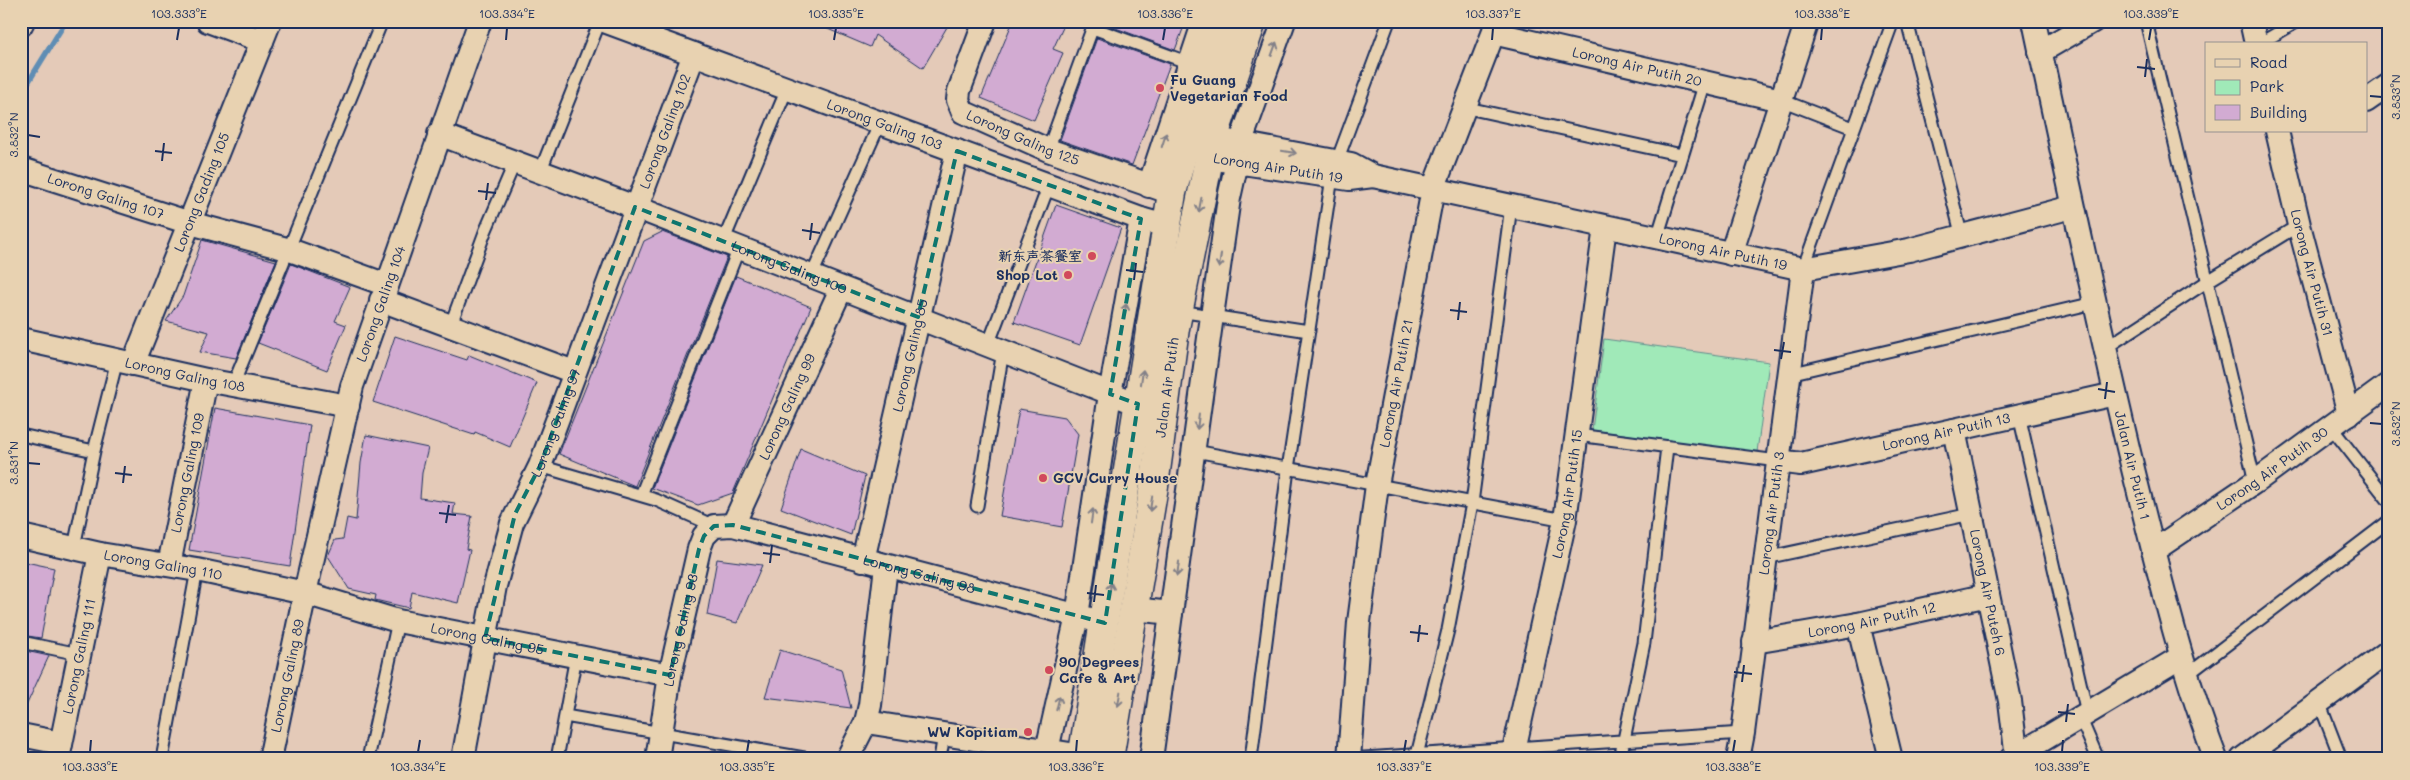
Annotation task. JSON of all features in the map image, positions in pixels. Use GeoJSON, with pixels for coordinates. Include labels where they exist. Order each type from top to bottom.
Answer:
{"type":"FeatureCollection","features":[{"type":"Feature","properties":{"kind":"street"},"geometry":{"type":"LineString","coordinates":[[21,25],[23,21]]}},
{"type":"Feature","properties":{"kind":"street"},"geometry":{"type":"LineString","coordinates":[[208,21],[266,31]]}},
{"type":"Feature","properties":{"kind":"street","name":"Lorong Galing 104"},"geometry":{"type":"LineString","coordinates":[[305,593],[352,386],[480,21]]}},
{"type":"Feature","properties":{"kind":"street","name":"Lorong Galing 103"},"geometry":{"type":"LineString","coordinates":[[604,21],[1049,186],[1154,222]]}},
{"type":"Feature","properties":{"kind":"street","name":"Lorong Galing 125"},"geometry":{"type":"LineString","coordinates":[[985,21],[959,91],[958,106],[968,116],[1048,150],[1160,189]]}},
{"type":"Feature","properties":{"kind":"street"},"geometry":{"type":"LineString","coordinates":[[1160,189],[1199,66],[1204,21]]}},
{"type":"Feature","properties":{"kind":"street","name":"Jalan Air Putih"},"geometry":{"type":"LineString","coordinates":[[1091,758],[1134,609],[1179,311],[1199,145],[1199,66],[1225,21]]}},
{"type":"Feature","properties":{"kind":"street","name":"Jalan Air Putih"},"geometry":{"type":"LineString","coordinates":[[1091,758],[1105,623],[1138,404],[1154,222],[1160,189],[1199,145],[1252,21]]}},
{"type":"Feature","properties":{"kind":"street"},"geometry":{"type":"LineString","coordinates":[[1150,759],[1195,451],[1229,198],[1239,153],[1284,21]]}},
{"type":"Feature","properties":{"kind":"street"},"geometry":{"type":"LineString","coordinates":[[1731,254],[1807,21]]}},
{"type":"Feature","properties":{"kind":"street","name":"Jalan Air Putih 1"},"geometry":{"type":"LineString","coordinates":[[2034,21],[2072,207],[2153,551],[2196,706],[2216,759]]}},
{"type":"Feature","properties":{"kind":"street"},"geometry":{"type":"LineString","coordinates":[[2040,52],[2093,21]]}},
{"type":"Feature","properties":{"kind":"street"},"geometry":{"type":"LineString","coordinates":[[2250,21],[2257,42]]}},
{"type":"Feature","properties":{"kind":"street","name":"Lorong Air Putih 20"},"geometry":{"type":"LineString","coordinates":[[1496,27],[1781,100]]}},
{"type":"Feature","properties":{"kind":"street","name":"Lorong Air Putih 21"},"geometry":{"type":"LineString","coordinates":[[1349,759],[1359,622],[1377,485],[1433,189],[1463,107],[1496,27]]}},
{"type":"Feature","properties":{"kind":"street","name":"Lorong Gading 105"},"geometry":{"type":"LineString","coordinates":[[125,362],[190,223],[266,31]]}},
{"type":"Feature","properties":{"kind":"street","name":"Lorong Galing 102"},"geometry":{"type":"LineString","coordinates":[[635,207],[694,54]]}},
{"type":"Feature","properties":{"kind":"street"},"geometry":{"type":"LineString","coordinates":[[2368,100],[2389,85]]}},
{"type":"Feature","properties":{"kind":"street","name":"Lorong Air Putih 31"},"geometry":{"type":"LineString","coordinates":[[2277,132],[2299,225],[2349,414]]}},
{"type":"Feature","properties":{"kind":"street","name":"Lorong Galing 100"},"geometry":{"type":"LineString","coordinates":[[439,134],[635,207],[1138,404]]}},
{"type":"Feature","properties":{"kind":"street","name":"Lorong Air Putih 19"},"geometry":{"type":"LineString","coordinates":[[1199,145],[1335,169],[1349,179],[1373,176],[1803,269],[1909,250],[2072,207]]}},
{"type":"Feature","properties":{"kind":"street","name":"Lorong Galing 85"},"geometry":{"type":"LineString","coordinates":[[863,560],[956,152]]}},
{"type":"Feature","properties":{"kind":"street","name":"Lorong Galing 107"},"geometry":{"type":"LineString","coordinates":[[21,169],[190,223],[287,249],[451,324],[574,372]]}},
{"type":"Feature","properties":{"kind":"street","name":"Lorong Galing 97"},"geometry":{"type":"LineString","coordinates":[[463,759],[495,586],[515,514],[540,466],[635,207]]}},
{"type":"Feature","properties":{"kind":"street"},"geometry":{"type":"LineString","coordinates":[[1046,755],[1077,616],[1110,394],[1154,222]]}},
{"type":"Feature","properties":{"kind":"street","name":"Lorong Air Putih 15"},"geometry":{"type":"LineString","coordinates":[[1513,753],[1565,520],[1605,226]]}},
{"type":"Feature","properties":{"kind":"street","name":"Lorong Air Putih 3"},"geometry":{"type":"LineString","coordinates":[[1738,759],[1743,733],[1803,269]]}},
{"type":"Feature","properties":{"kind":"street","name":"Lorong Galing 99"},"geometry":{"type":"LineString","coordinates":[[724,526],[841,289]]}},
{"type":"Feature","properties":{"kind":"street","name":"Lorong Galing 108"},"geometry":{"type":"LineString","coordinates":[[21,339],[206,380],[348,406]]}},
{"type":"Feature","properties":{"kind":"street","name":"Lorong Galing 109"},"geometry":{"type":"LineString","coordinates":[[169,565],[206,380]]}},
{"type":"Feature","properties":{"kind":"street","name":"Lorong Air Putih 30"},"geometry":{"type":"LineString","coordinates":[[2153,551],[2255,482],[2389,384]]}},
{"type":"Feature","properties":{"kind":"street","name":"Lorong Air Putih 13"},"geometry":{"type":"LineString","coordinates":[[1778,462],[1801,464],[2115,394]]}},
{"type":"Feature","properties":{"kind":"street","name":"Lorong Air Puteh 6"},"geometry":{"type":"LineString","coordinates":[[1954,430],[2010,701],[2015,758]]}},
{"type":"Feature","properties":{"kind":"street"},"geometry":{"type":"LineString","coordinates":[[1159,445],[1195,451]]}},
{"type":"Feature","properties":{"kind":"street","name":"Lorong Galing 98"},"geometry":{"type":"LineString","coordinates":[[724,526],[1105,623]]}},
{"type":"Feature","properties":{"kind":"street","name":"Lorong Galing 93"},"geometry":{"type":"LineString","coordinates":[[656,759],[670,675],[699,549],[704,536],[724,526]]}},
{"type":"Feature","properties":{"kind":"street","name":"Lorong Galing 110"},"geometry":{"type":"LineString","coordinates":[[21,536],[100,554],[197,570],[305,593]]}},
{"type":"Feature","properties":{"kind":"street"},"geometry":{"type":"LineString","coordinates":[[1088,541],[1116,544]]}},
{"type":"Feature","properties":{"kind":"street","name":"Lorong Galing 111"},"geometry":{"type":"LineString","coordinates":[[60,751],[100,554]]}},
{"type":"Feature","properties":{"kind":"street"},"geometry":{"type":"LineString","coordinates":[[847,759],[866,722],[874,685],[886,566]]}},
{"type":"Feature","properties":{"kind":"street","name":"Lorong Galing 95"},"geometry":{"type":"LineString","coordinates":[[305,593],[398,621],[670,675]]}},
{"type":"Feature","properties":{"kind":"street","name":"Lorong Galing 89"},"geometry":{"type":"LineString","coordinates":[[270,759],[305,593]]}},
{"type":"Feature","properties":{"kind":"street","name":"Lorong Air Putih 12"},"geometry":{"type":"LineString","coordinates":[[1754,642],[1858,624],[1988,595]]}},
{"type":"Feature","properties":{"kind":"street"},"geometry":{"type":"LineString","coordinates":[[1134,609],[1171,614]]}},
{"type":"Feature","properties":{"kind":"street"},"geometry":{"type":"LineString","coordinates":[[1858,624],[1891,759]]}},
{"type":"Feature","properties":{"kind":"street"},"geometry":{"type":"LineString","coordinates":[[2242,759],[2389,651]]}},
{"type":"Feature","properties":{"kind":"street"},"geometry":{"type":"LineString","coordinates":[[2015,758],[2083,715],[2184,666]]}},
{"type":"Feature","properties":{"kind":"street"},"geometry":{"type":"LineString","coordinates":[[866,722],[944,734],[1046,755],[1091,758]]}},
{"type":"Feature","properties":{"kind":"street"},"geometry":{"type":"LineString","coordinates":[[21,736],[60,751]]}},
{"type":"Feature","properties":{"kind":"lane"},"geometry":{"type":"LineString","coordinates":[[233,385],[287,249],[382,21]]}},
{"type":"Feature","properties":{"kind":"lane"},"geometry":{"type":"LineString","coordinates":[[540,172],[600,21]]}},
{"type":"Feature","properties":{"kind":"lane"},"geometry":{"type":"LineString","coordinates":[[1251,759],[1288,469],[1335,169],[1389,21]]}},
{"type":"Feature","properties":{"kind":"lane"},"geometry":{"type":"LineString","coordinates":[[1803,269],[1893,21]]}},
{"type":"Feature","properties":{"kind":"lane"},"geometry":{"type":"LineString","coordinates":[[1907,21],[1962,237]]}},
{"type":"Feature","properties":{"kind":"lane"},"geometry":{"type":"LineString","coordinates":[[2146,21],[2255,482]]}},
{"type":"Feature","properties":{"kind":"lane"},"geometry":{"type":"LineString","coordinates":[[2261,42],[2298,21]]}},
{"type":"Feature","properties":{"kind":"lane"},"geometry":{"type":"LineString","coordinates":[[1048,150],[1094,24],[1199,66]]}},
{"type":"Feature","properties":{"kind":"lane"},"geometry":{"type":"LineString","coordinates":[[1657,238],[1705,82]]}},
{"type":"Feature","properties":{"kind":"lane"},"geometry":{"type":"LineString","coordinates":[[641,495],[787,89]]}},
{"type":"Feature","properties":{"kind":"lane"},"geometry":{"type":"LineString","coordinates":[[1781,100],[1853,128]]}},
{"type":"Feature","properties":{"kind":"lane"},"geometry":{"type":"LineString","coordinates":[[1463,107],[1682,155]]}},
{"type":"Feature","properties":{"kind":"lane"},"geometry":{"type":"LineString","coordinates":[[811,277],[880,124]]}},
{"type":"Feature","properties":{"kind":"lane"},"geometry":{"type":"LineString","coordinates":[[451,324],[485,232],[515,162]]}},
{"type":"Feature","properties":{"kind":"lane"},"geometry":{"type":"LineString","coordinates":[[977,506],[996,348],[1049,186]]}},
{"type":"Feature","properties":{"kind":"lane"},"geometry":{"type":"LineString","coordinates":[[1417,755],[1448,630],[1472,503],[1511,206]]}},
{"type":"Feature","properties":{"kind":"lane"},"geometry":{"type":"LineString","coordinates":[[2104,349],[2208,281],[2299,225]]}},
{"type":"Feature","properties":{"kind":"lane"},"geometry":{"type":"LineString","coordinates":[[1789,374],[2094,303]]}},
{"type":"Feature","properties":{"kind":"lane"},"geometry":{"type":"LineString","coordinates":[[1179,311],[1309,331]]}},
{"type":"Feature","properties":{"kind":"lane"},"geometry":{"type":"LineString","coordinates":[[74,547],[94,451],[125,362]]}},
{"type":"Feature","properties":{"kind":"lane"},"geometry":{"type":"LineString","coordinates":[[2018,415],[2083,715],[2098,759]]}},
{"type":"Feature","properties":{"kind":"lane"},"geometry":{"type":"LineString","coordinates":[[2331,427],[2389,501]]}},
{"type":"Feature","properties":{"kind":"lane"},"geometry":{"type":"LineString","coordinates":[[1577,434],[1778,462]]}},
{"type":"Feature","properties":{"kind":"lane"},"geometry":{"type":"LineString","coordinates":[[21,435],[94,451]]}},
{"type":"Feature","properties":{"kind":"lane"},"geometry":{"type":"LineString","coordinates":[[1620,759],[1644,643],[1667,447]]}},
{"type":"Feature","properties":{"kind":"lane"},"geometry":{"type":"LineString","coordinates":[[1195,451],[1565,520]]}},
{"type":"Feature","properties":{"kind":"lane"},"geometry":{"type":"LineString","coordinates":[[540,466],[641,495],[724,526]]}},
{"type":"Feature","properties":{"kind":"lane"},"geometry":{"type":"LineString","coordinates":[[1765,558],[1971,514]]}},
{"type":"Feature","properties":{"kind":"lane"},"geometry":{"type":"LineString","coordinates":[[2184,666],[2387,527]]}},
{"type":"Feature","properties":{"kind":"lane"},"geometry":{"type":"LineString","coordinates":[[162,759],[197,570]]}},
{"type":"Feature","properties":{"kind":"lane"},"geometry":{"type":"LineString","coordinates":[[368,759],[398,621]]}},
{"type":"Feature","properties":{"kind":"lane"},"geometry":{"type":"LineString","coordinates":[[21,642],[79,654]]}},
{"type":"Feature","properties":{"kind":"lane"},"geometry":{"type":"LineString","coordinates":[[557,759],[576,656]]}},
{"type":"Feature","properties":{"kind":"lane"},"geometry":{"type":"LineString","coordinates":[[2319,702],[2341,759]]}},
{"type":"Feature","properties":{"kind":"lane"},"geometry":{"type":"LineString","coordinates":[[565,716],[810,759]]}},
{"type":"Feature","properties":{"kind":"lane"},"geometry":{"type":"LineString","coordinates":[[1349,759],[1417,755],[1513,753],[1623,741],[1743,733]]}},
{"type":"Feature","properties":{"kind":"lane"},"geometry":{"type":"LineString","coordinates":[[940,759],[944,734]]}},
{"type":"Feature","properties":{"kind":"highlighted area"},"geometry":{"type":"Polygon","coordinates":[[[957,151],[1141,219],[1110,394],[1138,404],[1105,623],[733,525],[714,526],[704,536],[699,549],[670,675],[485,638],[515,514],[540,466],[635,207],[918,317],[957,151]]]}},
{"type":"Feature","properties":{"kind":"green space"},"geometry":{"type":"Polygon","coordinates":[[[1604,339],[1769,362],[1757,452],[1592,430],[1604,339]]]}},
{"type":"Feature","properties":{"kind":"building"},"geometry":{"type":"Polygon","coordinates":[[[809,21],[927,21],[947,27],[923,68],[875,35],[870,47],[809,21]]]}},
{"type":"Feature","properties":{"kind":"building"},"geometry":{"type":"Polygon","coordinates":[[[1013,21],[1066,21],[1053,49],[1063,53],[1034,120],[981,98],[1013,21]]]}},
{"type":"Feature","properties":{"kind":"building"},"geometry":{"type":"Polygon","coordinates":[[[1106,21],[1186,21],[1175,50],[1105,24],[1106,21]]]}},
{"type":"Feature","properties":{"kind":"building"},"geometry":{"type":"Polygon","coordinates":[[[1097,38],[1170,64],[1132,165],[1060,140],[1097,38]]]}},
{"type":"Feature","properties":{"kind":"building","name":"Shop Lot"},"geometry":{"type":"Polygon","coordinates":[[[1056,205],[1121,228],[1080,345],[1014,322],[1056,205]]]}},
{"type":"Feature","properties":{"kind":"building"},"geometry":{"type":"Polygon","coordinates":[[[662,232],[727,257],[635,486],[559,454],[644,241],[662,232]]]}},
{"type":"Feature","properties":{"kind":"building"},"geometry":{"type":"Polygon","coordinates":[[[202,240],[276,261],[236,358],[200,352],[209,332],[166,321],[183,296],[202,240]]]}},
{"type":"Feature","properties":{"kind":"building"},"geometry":{"type":"Polygon","coordinates":[[[291,264],[350,287],[335,321],[346,325],[327,370],[258,343],[291,264]]]}},
{"type":"Feature","properties":{"kind":"building"},"geometry":{"type":"Polygon","coordinates":[[[736,276],[811,307],[733,493],[698,505],[652,488],[736,276]]]}},
{"type":"Feature","properties":{"kind":"building"},"geometry":{"type":"Polygon","coordinates":[[[395,336],[467,360],[469,355],[537,383],[510,447],[475,432],[474,435],[373,402],[395,336]]]}},
{"type":"Feature","properties":{"kind":"building"},"geometry":{"type":"Polygon","coordinates":[[[215,408],[310,425],[290,566],[189,550],[215,408]]]}},
{"type":"Feature","properties":{"kind":"building"},"geometry":{"type":"Polygon","coordinates":[[[1019,409],[1065,417],[1078,434],[1062,527],[1000,516],[1019,409]]]}},
{"type":"Feature","properties":{"kind":"building"},"geometry":{"type":"Polygon","coordinates":[[[366,435],[428,448],[422,473],[420,498],[455,503],[453,514],[472,516],[466,549],[470,550],[458,603],[412,592],[409,608],[375,600],[376,595],[349,589],[328,556],[335,540],[343,539],[347,518],[356,520],[361,463],[366,435]]]}},
{"type":"Feature","properties":{"kind":"building"},"geometry":{"type":"Polygon","coordinates":[[[801,449],[865,476],[851,535],[781,508],[801,449]]]}},
{"type":"Feature","properties":{"kind":"building"},"geometry":{"type":"Polygon","coordinates":[[[717,559],[762,565],[737,623],[707,615],[717,559]]]}},
{"type":"Feature","properties":{"kind":"building"},"geometry":{"type":"Polygon","coordinates":[[[21,561],[54,568],[41,638],[21,635],[21,561]]]}},
{"type":"Feature","properties":{"kind":"building"},"geometry":{"type":"Polygon","coordinates":[[[21,650],[49,656],[21,717],[21,650]]]}},
{"type":"Feature","properties":{"kind":"building"},"geometry":{"type":"Polygon","coordinates":[[[780,650],[841,669],[851,708],[765,697],[780,650]]]}},
{"type":"Feature","properties":{"kind":"waterway"},"geometry":{"type":"LineString","coordinates":[[21,94],[66,21]]}},
{"type":"Feature","properties":{"kind":"place","name":"Fu Guang Vegetarian Food"},"geometry":{"type":"Point","coordinates":[1160,88]}},
{"type":"Feature","properties":{"kind":"place","name":"新东声茶餐室"},"geometry":{"type":"Point","coordinates":[1092,256]}},
{"type":"Feature","properties":{"kind":"place","name":"Shop Lot"},"geometry":{"type":"Point","coordinates":[1068,275]}},
{"type":"Feature","properties":{"kind":"place","name":"GCV Curry House"},"geometry":{"type":"Point","coordinates":[1043,478]}},
{"type":"Feature","properties":{"kind":"place","name":"90 Degrees Cafe & Art"},"geometry":{"type":"Point","coordinates":[1049,670]}},
{"type":"Feature","properties":{"kind":"place","name":"WW Kopitiam"},"geometry":{"type":"Point","coordinates":[1028,732]}}]}
